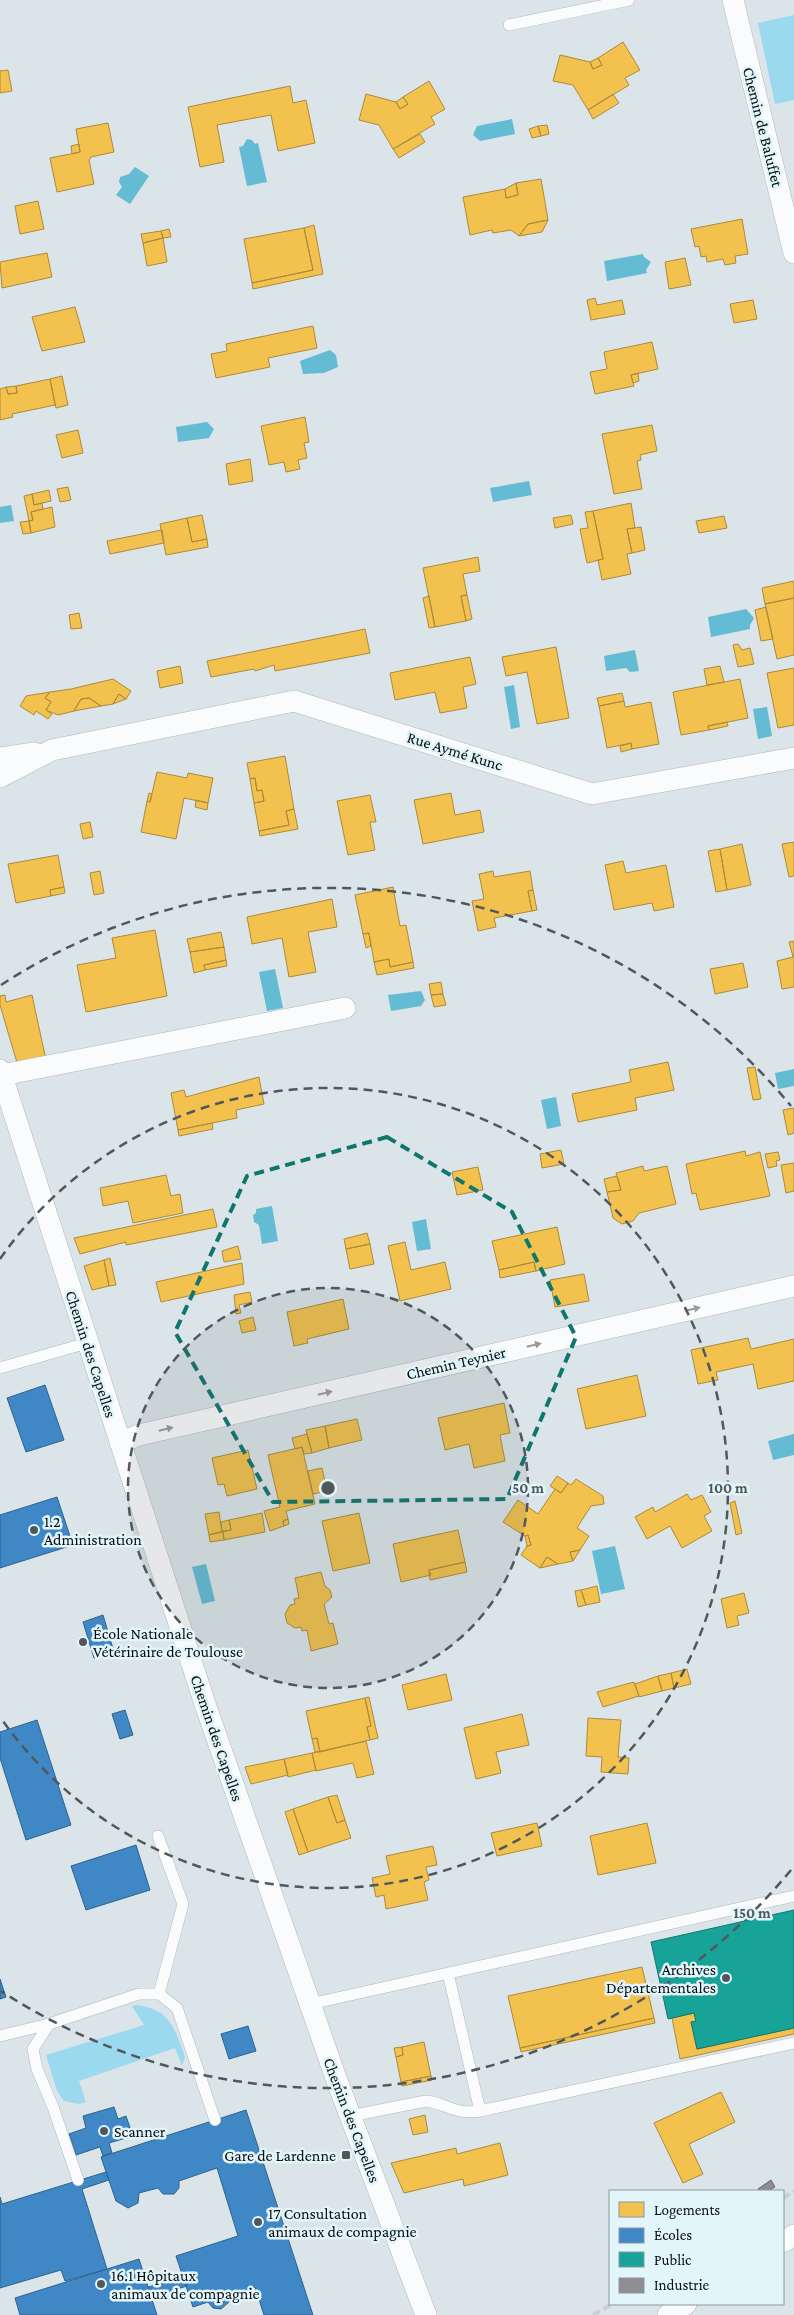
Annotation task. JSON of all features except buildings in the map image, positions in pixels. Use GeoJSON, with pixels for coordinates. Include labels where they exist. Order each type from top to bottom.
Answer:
{"type":"FeatureCollection","features":[{"type":"Feature","properties":{"kind":"street","name":"Chemin de Baluffet"},"geometry":{"type":"LineString","coordinates":[[733,0],[794,253]]}},
{"type":"Feature","properties":{"kind":"street","name":"Rue Aymé Kunc"},"geometry":{"type":"LineString","coordinates":[[0,758],[52,750],[294,701],[592,794],[794,758]]}},
{"type":"Feature","properties":{"kind":"street","name":"Rue Aymé Kunc"},"geometry":{"type":"LineString","coordinates":[[0,791],[69,753],[116,736]]}},
{"type":"Feature","properties":{"kind":"street","name":"Rue Aymé Kunc"},"geometry":{"type":"LineString","coordinates":[[0,777],[52,750]]}},
{"type":"Feature","properties":{"kind":"street"},"geometry":{"type":"LineString","coordinates":[[1,1073],[345,1008]]}},
{"type":"Feature","properties":{"kind":"street","name":"Chemin des Capelles"},"geometry":{"type":"LineString","coordinates":[[1,1073],[205,1704],[350,2116],[426,2315]]}},
{"type":"Feature","properties":{"kind":"street","name":"Chemin Teynier"},"geometry":{"type":"LineString","coordinates":[[120,1443],[139,1435],[794,1286]]}},
{"type":"Feature","properties":{"kind":"street"},"geometry":{"type":"LineString","coordinates":[[668,2315],[684,2305]]}},
{"type":"Feature","properties":{"kind":"lane"},"geometry":{"type":"LineString","coordinates":[[508,25],[629,0]]}},
{"type":"Feature","properties":{"kind":"lane"},"geometry":{"type":"LineString","coordinates":[[0,1368],[87,1342]]}},
{"type":"Feature","properties":{"kind":"lane"},"geometry":{"type":"LineString","coordinates":[[158,1836],[183,1904],[159,1994]]}},
{"type":"Feature","properties":{"kind":"lane"},"geometry":{"type":"LineString","coordinates":[[310,2004],[794,1896]]}},
{"type":"Feature","properties":{"kind":"lane"},"geometry":{"type":"LineString","coordinates":[[448,1973],[480,2111]]}},
{"type":"Feature","properties":{"kind":"lane"},"geometry":{"type":"LineString","coordinates":[[0,2036],[49,2024],[139,1994],[159,1994],[177,2008],[215,2120]]}},
{"type":"Feature","properties":{"kind":"lane"},"geometry":{"type":"LineString","coordinates":[[49,2024],[33,2049],[36,2069],[53,2107],[78,2180]]}},
{"type":"Feature","properties":{"kind":"lane"},"geometry":{"type":"LineString","coordinates":[[350,2116],[426,2101],[437,2102],[453,2111],[466,2113],[480,2111],[794,2043]]}},
{"type":"Feature","properties":{"kind":"highlighted area"},"geometry":{"type":"Polygon","coordinates":[[[387,1137],[512,1212],[576,1337],[507,1499],[273,1502],[175,1332],[247,1176],[387,1137]]]}},
{"type":"Feature","properties":{"kind":"shaded area"},"geometry":{"type":"Polygon","coordinates":[[[794,15],[794,100],[775,104],[758,23],[794,15]]]}},
{"type":"Feature","properties":{"kind":"shaded area"},"geometry":{"type":"Polygon","coordinates":[[[512,119],[515,134],[480,141],[473,135],[477,126],[512,119]]]}},
{"type":"Feature","properties":{"kind":"shaded area"},"geometry":{"type":"Polygon","coordinates":[[[247,139],[252,140],[255,144],[258,143],[267,182],[247,186],[239,147],[243,146],[247,139]]]}},
{"type":"Feature","properties":{"kind":"shaded area"},"geometry":{"type":"Polygon","coordinates":[[[135,167],[149,176],[130,204],[116,195],[122,187],[119,182],[120,177],[129,174],[135,167]]]}},
{"type":"Feature","properties":{"kind":"shaded area"},"geometry":{"type":"Polygon","coordinates":[[[643,254],[651,262],[646,270],[647,273],[607,281],[604,261],[643,254]]]}},
{"type":"Feature","properties":{"kind":"shaded area"},"geometry":{"type":"Polygon","coordinates":[[[330,350],[336,355],[338,367],[324,373],[303,374],[300,361],[330,350]]]}},
{"type":"Feature","properties":{"kind":"shaded area"},"geometry":{"type":"Polygon","coordinates":[[[207,422],[214,429],[209,438],[178,442],[176,427],[207,422]]]}},
{"type":"Feature","properties":{"kind":"shaded area"},"geometry":{"type":"Polygon","coordinates":[[[529,481],[532,495],[493,502],[490,488],[529,481]]]}},
{"type":"Feature","properties":{"kind":"shaded area"},"geometry":{"type":"Polygon","coordinates":[[[11,505],[14,521],[0,523],[0,507],[11,505]]]}},
{"type":"Feature","properties":{"kind":"shaded area"},"geometry":{"type":"Polygon","coordinates":[[[746,609],[754,618],[750,629],[711,637],[708,617],[746,609]]]}},
{"type":"Feature","properties":{"kind":"shaded area"},"geometry":{"type":"Polygon","coordinates":[[[635,650],[639,671],[630,672],[626,668],[606,671],[604,656],[635,650]]]}},
{"type":"Feature","properties":{"kind":"shaded area"},"geometry":{"type":"Polygon","coordinates":[[[514,685],[520,727],[511,729],[504,687],[514,685]]]}},
{"type":"Feature","properties":{"kind":"shaded area"},"geometry":{"type":"Polygon","coordinates":[[[767,707],[772,736],[758,739],[753,709],[767,707]]]}},
{"type":"Feature","properties":{"kind":"shaded area"},"geometry":{"type":"Polygon","coordinates":[[[275,969],[283,1008],[267,1011],[259,972],[275,969]]]}},
{"type":"Feature","properties":{"kind":"shaded area"},"geometry":{"type":"Polygon","coordinates":[[[421,991],[425,1000],[421,1006],[391,1011],[388,995],[421,991]]]}},
{"type":"Feature","properties":{"kind":"shaded area"},"geometry":{"type":"Polygon","coordinates":[[[794,1069],[794,1086],[778,1089],[775,1073],[794,1069]]]}},
{"type":"Feature","properties":{"kind":"shaded area"},"geometry":{"type":"Polygon","coordinates":[[[556,1097],[561,1126],[547,1129],[541,1100],[556,1097]]]}},
{"type":"Feature","properties":{"kind":"shaded area"},"geometry":{"type":"Polygon","coordinates":[[[272,1206],[278,1241],[262,1244],[259,1225],[254,1222],[253,1215],[256,1213],[256,1209],[272,1206]]]}},
{"type":"Feature","properties":{"kind":"shaded area"},"geometry":{"type":"Polygon","coordinates":[[[426,1219],[431,1249],[417,1251],[412,1222],[426,1219]]]}},
{"type":"Feature","properties":{"kind":"shaded area"},"geometry":{"type":"Polygon","coordinates":[[[794,1434],[794,1455],[773,1460],[768,1441],[794,1434]]]}},
{"type":"Feature","properties":{"kind":"shaded area"},"geometry":{"type":"Polygon","coordinates":[[[615,1546],[625,1589],[601,1594],[592,1551],[615,1546]]]}},
{"type":"Feature","properties":{"kind":"shaded area"},"geometry":{"type":"Polygon","coordinates":[[[206,1564],[215,1601],[202,1604],[192,1567],[206,1564]]]}},
{"type":"Feature","properties":{"kind":"shaded area"},"geometry":{"type":"Polygon","coordinates":[[[132,2006],[156,2010],[164,2015],[178,2037],[185,2057],[182,2066],[175,2048],[79,2081],[86,2102],[79,2104],[64,2101],[57,2091],[46,2055],[144,2025],[132,2006]]]}},
{"type":"Feature","properties":{"kind":"railway"},"geometry":{"type":"LineString","coordinates":[[784,2197],[794,2191]]}},
{"type":"Feature","properties":{"kind":"railway"},"geometry":{"type":"LineString","coordinates":[[593,2315],[610,2305]]}},
{"type":"Feature","properties":{"kind":"place","name":"1.2 Administration"},"geometry":{"type":"Point","coordinates":[34,1530]}},
{"type":"Feature","properties":{"kind":"place","name":"École Nationale Vétérinaire de Toulouse"},"geometry":{"type":"Point","coordinates":[83,1642]}},
{"type":"Feature","properties":{"kind":"place","name":"Archives Départementales"},"geometry":{"type":"Point","coordinates":[726,1978]}},
{"type":"Feature","properties":{"kind":"place","name":"Scanner"},"geometry":{"type":"Point","coordinates":[104,2131]}},
{"type":"Feature","properties":{"kind":"place","name":"Gare de Lardenne"},"geometry":{"type":"Point","coordinates":[346,2155]}},
{"type":"Feature","properties":{"kind":"place","name":"17 Consultation animaux de compagnie"},"geometry":{"type":"Point","coordinates":[258,2222]}},
{"type":"Feature","properties":{"kind":"place","name":"16.1 Hôpitaux animaux de compagnie"},"geometry":{"type":"Point","coordinates":[101,2284]}}]}
